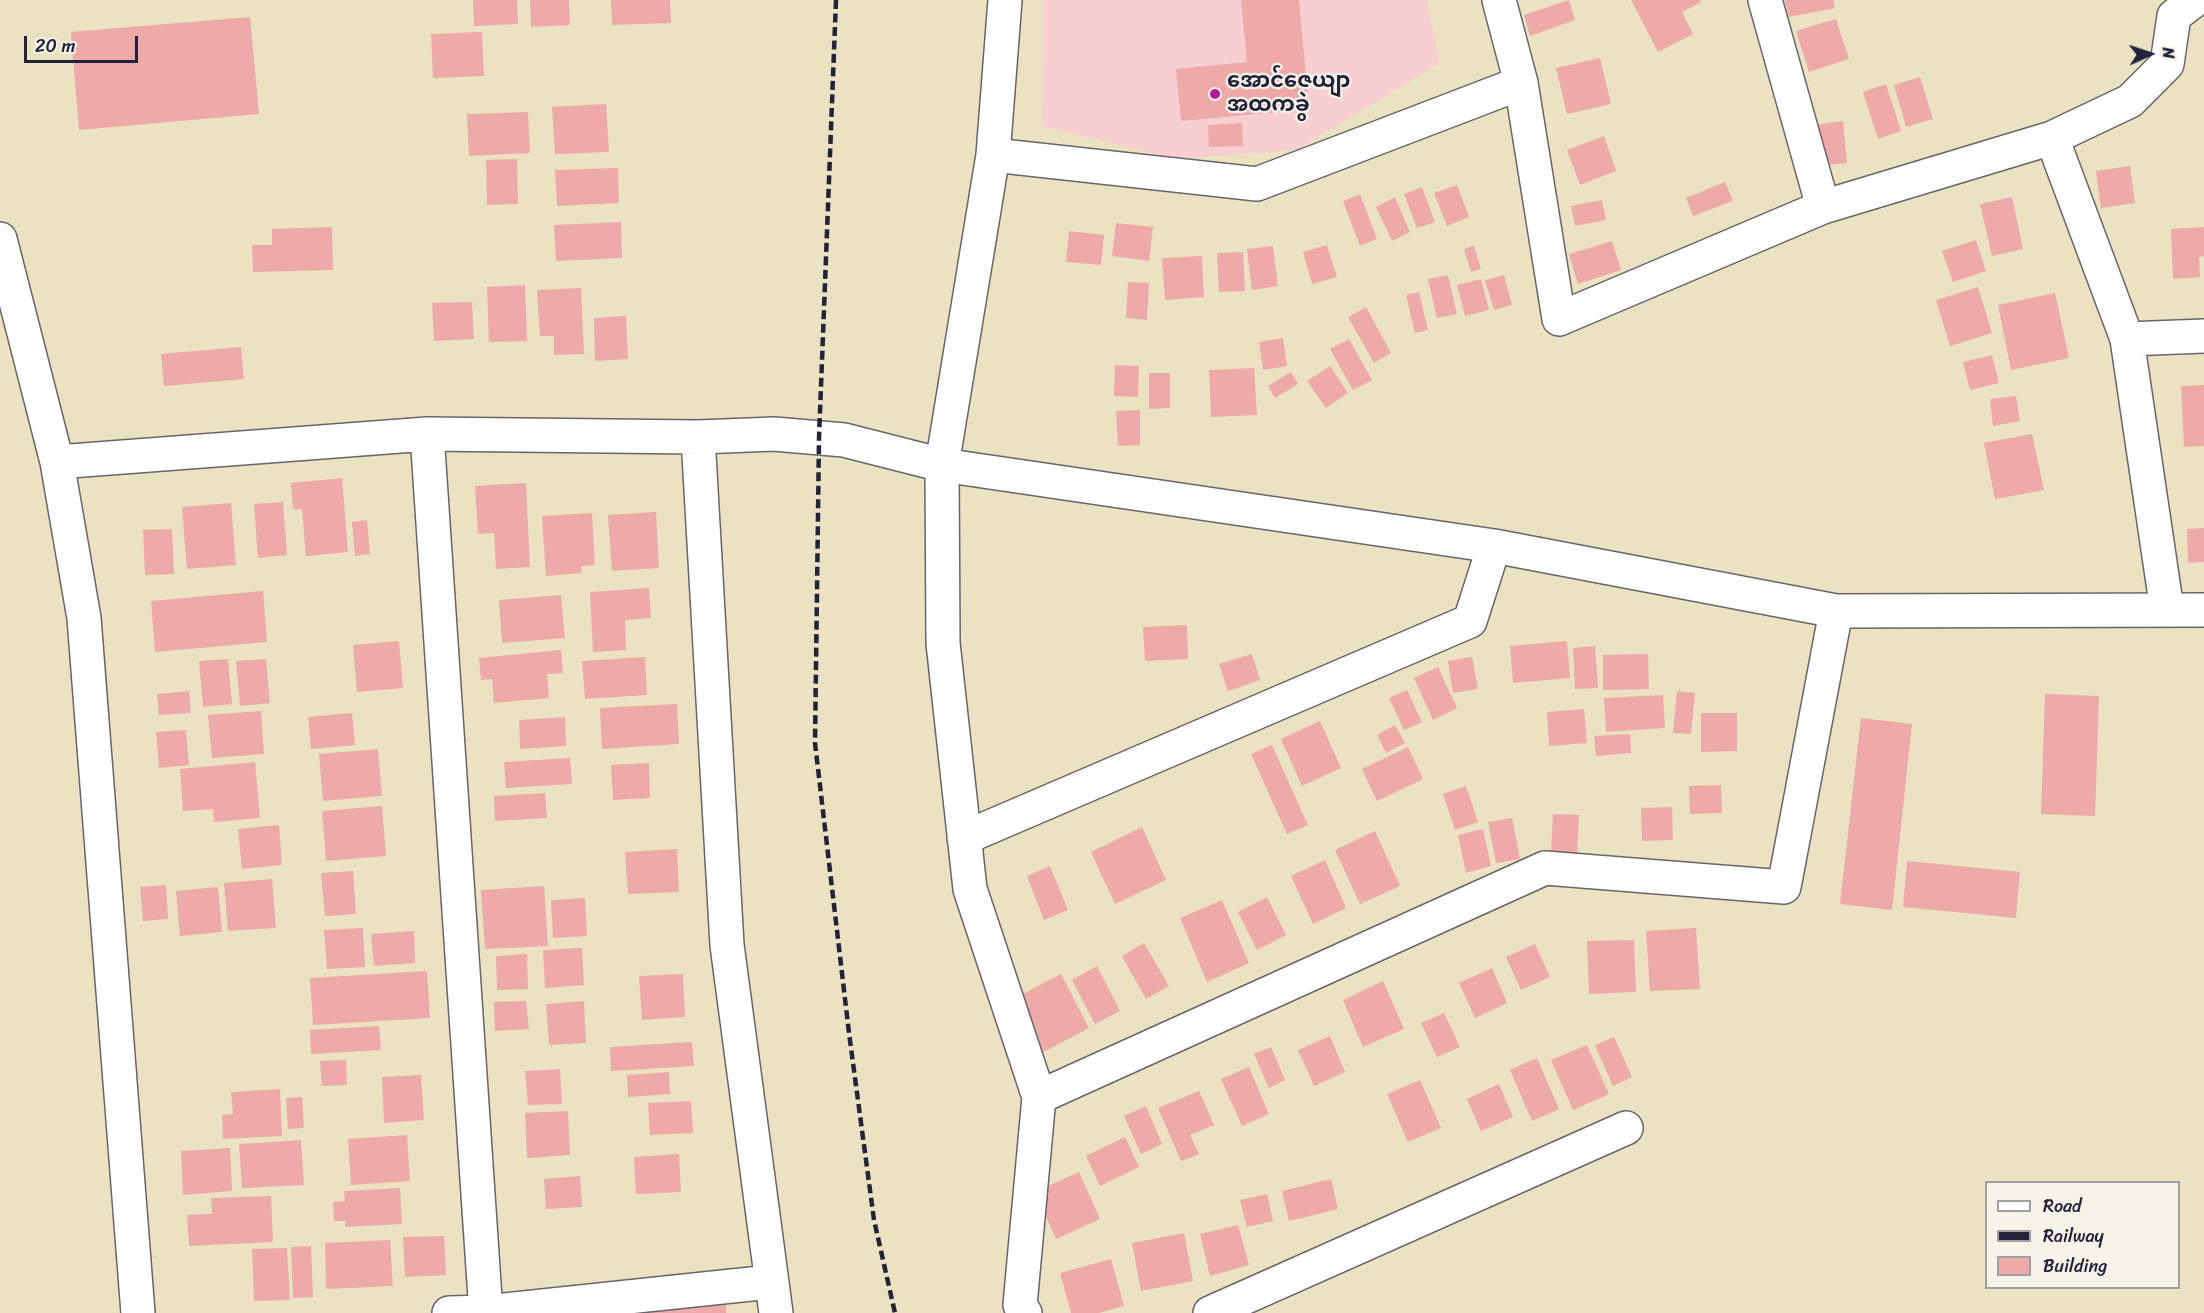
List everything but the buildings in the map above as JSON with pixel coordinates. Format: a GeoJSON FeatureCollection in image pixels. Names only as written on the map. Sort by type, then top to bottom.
{"type":"FeatureCollection","features":[{"type":"Feature","properties":{"kind":"street"},"geometry":{"type":"LineString","coordinates":[[1005,0],[993,155],[942,465],[943,644],[970,889],[1039,1097],[1020,1305],[1025,1313]]}},
{"type":"Feature","properties":{"kind":"street"},"geometry":{"type":"LineString","coordinates":[[1499,0],[1521,83],[1558,319],[1823,207],[2052,138],[2130,101],[2167,64],[2174,16],[2195,0]]}},
{"type":"Feature","properties":{"kind":"street"},"geometry":{"type":"LineString","coordinates":[[1765,0],[1823,207]]}},
{"type":"Feature","properties":{"kind":"street"},"geometry":{"type":"LineString","coordinates":[[993,155],[1257,184],[1521,83]]}},
{"type":"Feature","properties":{"kind":"street"},"geometry":{"type":"LineString","coordinates":[[2052,138],[2127,339],[2167,610]]}},
{"type":"Feature","properties":{"kind":"street"},"geometry":{"type":"LineString","coordinates":[[0,239],[57,462],[84,618],[138,1313]]}},
{"type":"Feature","properties":{"kind":"street"},"geometry":{"type":"LineString","coordinates":[[2127,339],[2204,336]]}},
{"type":"Feature","properties":{"kind":"street"},"geometry":{"type":"LineString","coordinates":[[57,462],[427,434],[698,437],[774,434],[844,440],[942,465],[1494,546],[1836,611],[2204,610]]}},
{"type":"Feature","properties":{"kind":"street"},"geometry":{"type":"LineString","coordinates":[[427,434],[486,1312]]}},
{"type":"Feature","properties":{"kind":"street"},"geometry":{"type":"LineString","coordinates":[[449,1313],[773,1298],[727,945],[698,437]]}},
{"type":"Feature","properties":{"kind":"street"},"geometry":{"type":"LineString","coordinates":[[964,838],[1470,621],[1494,546]]}},
{"type":"Feature","properties":{"kind":"street"},"geometry":{"type":"LineString","coordinates":[[1039,1097],[1545,868],[1784,888],[1836,611]]}},
{"type":"Feature","properties":{"kind":"street"},"geometry":{"type":"LineString","coordinates":[[1210,1313],[1626,1128]]}},
{"type":"Feature","properties":{"kind":"shaded area","name":"အောင်ဇေယျာ အထကခွဲ"},"geometry":{"type":"Polygon","coordinates":[[[1043,0],[1427,0],[1440,63],[1296,150],[1176,159],[1042,126],[1043,0]]]}},
{"type":"Feature","properties":{"kind":"railway"},"geometry":{"type":"LineString","coordinates":[[836,0],[819,438],[815,743],[849,1033],[874,1220],[895,1313]]}},
{"type":"Feature","properties":{"kind":"place","name":"အောင်ဇေယျာ အထကခွဲ"},"geometry":{"type":"Point","coordinates":[1215,94]}}]}
